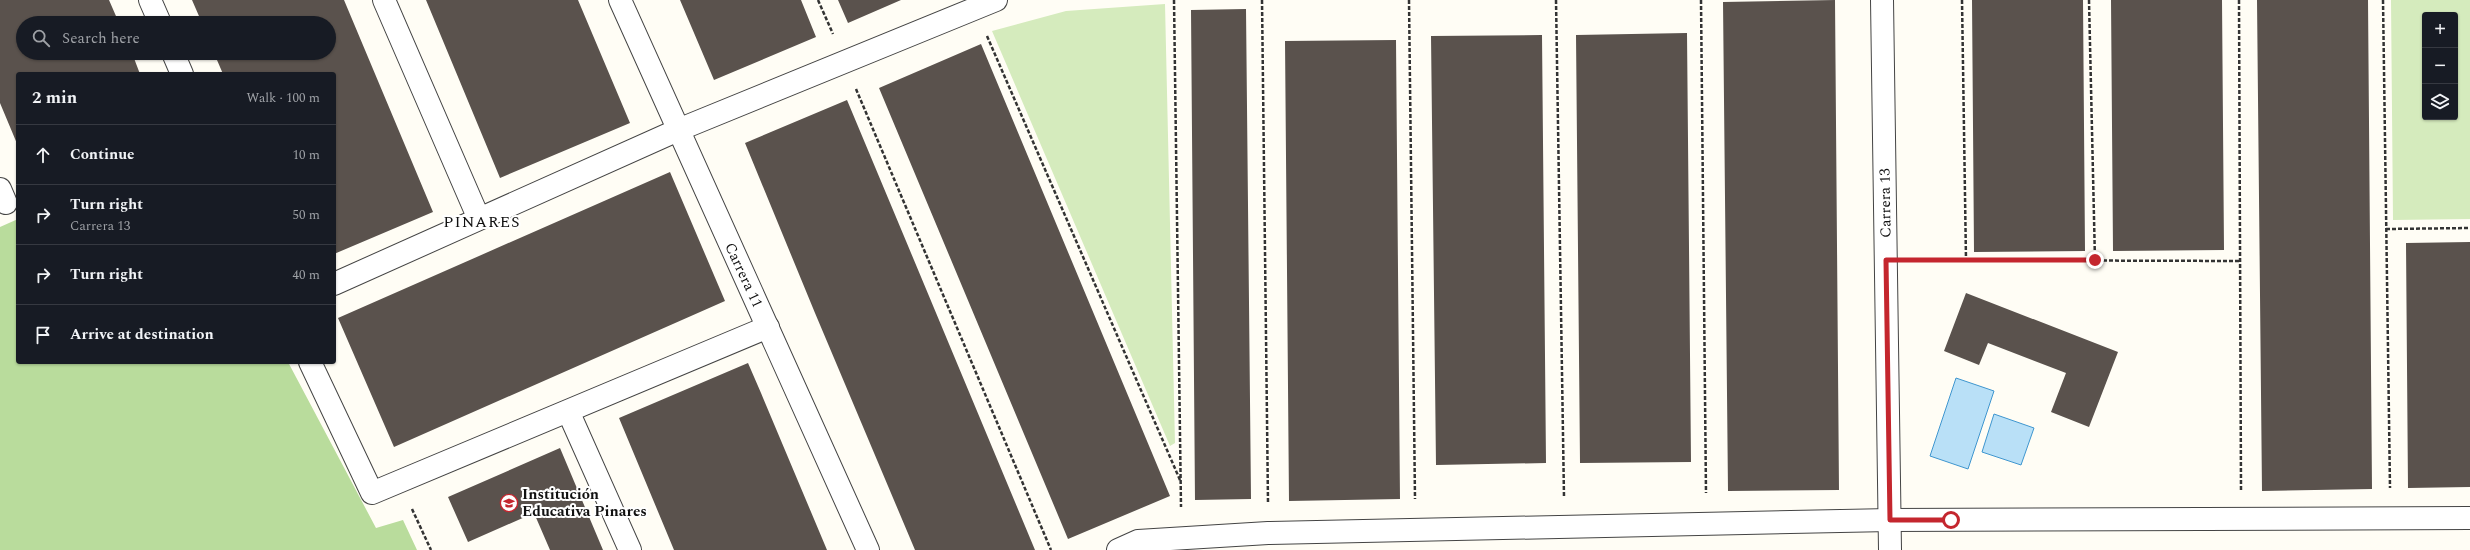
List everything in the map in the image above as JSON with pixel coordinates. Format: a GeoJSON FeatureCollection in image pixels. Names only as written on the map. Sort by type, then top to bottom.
{"type":"FeatureCollection","features":[{"type":"Feature","properties":{"kind":"street"},"geometry":{"type":"LineString","coordinates":[[150,0],[157,16]]}},
{"type":"Feature","properties":{"kind":"street"},"geometry":{"type":"LineString","coordinates":[[384,0],[479,219]]}},
{"type":"Feature","properties":{"kind":"street","name":"Carrera 11"},"geometry":{"type":"LineString","coordinates":[[620,0],[868,550]]}},
{"type":"Feature","properties":{"kind":"street","name":"Carrera 13"},"geometry":{"type":"LineString","coordinates":[[1882,0],[1890,550]]}},
{"type":"Feature","properties":{"kind":"street"},"geometry":{"type":"LineString","coordinates":[[336,283],[678,130],[986,4]]}},
{"type":"Feature","properties":{"kind":"street"},"geometry":{"type":"LineString","coordinates":[[176,60],[181,72]]}},
{"type":"Feature","properties":{"kind":"street"},"geometry":{"type":"LineString","coordinates":[[311,364],[372,493],[768,327]]}},
{"type":"Feature","properties":{"kind":"street"},"geometry":{"type":"LineString","coordinates":[[568,411],[630,550]]}},
{"type":"Feature","properties":{"kind":"street"},"geometry":{"type":"LineString","coordinates":[[1118,550],[1138,540],[1182,536],[1268,533],[1890,520],[2470,518]]}},
{"type":"Feature","properties":{"kind":"path"},"geometry":{"type":"LineString","coordinates":[[818,0],[1052,550]]}},
{"type":"Feature","properties":{"kind":"path"},"geometry":{"type":"LineString","coordinates":[[1174,0],[1182,536]]}},
{"type":"Feature","properties":{"kind":"path"},"geometry":{"type":"LineString","coordinates":[[1262,0],[1268,533]]}},
{"type":"Feature","properties":{"kind":"path"},"geometry":{"type":"LineString","coordinates":[[1410,0],[1416,530]]}},
{"type":"Feature","properties":{"kind":"path"},"geometry":{"type":"LineString","coordinates":[[1556,0],[1565,527]]}},
{"type":"Feature","properties":{"kind":"path"},"geometry":{"type":"LineString","coordinates":[[1701,0],[1707,524]]}},
{"type":"Feature","properties":{"kind":"path"},"geometry":{"type":"LineString","coordinates":[[1962,0],[1966,260]]}},
{"type":"Feature","properties":{"kind":"path"},"geometry":{"type":"LineString","coordinates":[[2089,0],[2095,260]]}},
{"type":"Feature","properties":{"kind":"path"},"geometry":{"type":"LineString","coordinates":[[2239,0],[2242,519]]}},
{"type":"Feature","properties":{"kind":"path"},"geometry":{"type":"LineString","coordinates":[[2383,0],[2391,518]]}},
{"type":"Feature","properties":{"kind":"path"},"geometry":{"type":"LineString","coordinates":[[986,4],[991,47],[1181,482]]}},
{"type":"Feature","properties":{"kind":"path"},"geometry":{"type":"LineString","coordinates":[[2386,229],[2470,228]]}},
{"type":"Feature","properties":{"kind":"path"},"geometry":{"type":"LineString","coordinates":[[1886,260],[2240,261]]}},
{"type":"Feature","properties":{"kind":"path"},"geometry":{"type":"LineString","coordinates":[[400,482],[431,550]]}},
{"type":"Feature","properties":{"kind":"green space"},"geometry":{"type":"Polygon","coordinates":[[[2391,0],[2470,0],[2470,219],[2393,220],[2391,0]]]}},
{"type":"Feature","properties":{"kind":"green space"},"geometry":{"type":"Polygon","coordinates":[[[1165,4],[1175,443],[1170,446],[992,31],[1066,11],[1165,4]]]}},
{"type":"Feature","properties":{"kind":"green space"},"geometry":{"type":"Polygon","coordinates":[[[16,220],[16,364],[289,364],[376,528],[403,520],[417,550],[0,550],[0,227],[16,220]]]}},
{"type":"Feature","properties":{"kind":"water"},"geometry":{"type":"Polygon","coordinates":[[[1956,378],[1994,391],[1968,469],[1930,456],[1956,378]]]}},
{"type":"Feature","properties":{"kind":"water"},"geometry":{"type":"Polygon","coordinates":[[[1994,414],[2034,428],[2021,465],[1982,452],[1994,414]]]}},
{"type":"Feature","properties":{"kind":"building"},"geometry":{"type":"Polygon","coordinates":[[[0,0],[109,0],[116,16],[16,16],[16,60],[135,60],[139,72],[16,72],[16,141],[0,103],[0,0]]]}},
{"type":"Feature","properties":{"kind":"building"},"geometry":{"type":"Polygon","coordinates":[[[192,0],[344,0],[433,212],[336,253],[336,72],[222,72],[217,60],[336,60],[336,16],[199,16],[192,0]]]}},
{"type":"Feature","properties":{"kind":"building"},"geometry":{"type":"Polygon","coordinates":[[[426,0],[578,0],[630,123],[500,178],[426,0]]]}},
{"type":"Feature","properties":{"kind":"building"},"geometry":{"type":"Polygon","coordinates":[[[680,0],[801,0],[816,37],[714,80],[680,0]]]}},
{"type":"Feature","properties":{"kind":"building"},"geometry":{"type":"Polygon","coordinates":[[[838,0],[901,0],[848,23],[838,0]]]}},
{"type":"Feature","properties":{"kind":"building"},"geometry":{"type":"Polygon","coordinates":[[[1835,0],[1839,490],[1728,491],[1723,2],[1835,0]]]}},
{"type":"Feature","properties":{"kind":"building"},"geometry":{"type":"Polygon","coordinates":[[[1972,0],[2083,0],[2085,251],[1974,252],[1972,0]]]}},
{"type":"Feature","properties":{"kind":"building"},"geometry":{"type":"Polygon","coordinates":[[[2111,0],[2222,0],[2224,250],[2113,251],[2111,0]]]}},
{"type":"Feature","properties":{"kind":"building"},"geometry":{"type":"Polygon","coordinates":[[[2257,0],[2368,0],[2372,489],[2262,491],[2257,0]]]}},
{"type":"Feature","properties":{"kind":"building"},"geometry":{"type":"Polygon","coordinates":[[[1246,9],[1251,499],[1195,500],[1191,10],[1246,9]]]}},
{"type":"Feature","properties":{"kind":"building"},"geometry":{"type":"Polygon","coordinates":[[[1687,33],[1691,462],[1580,463],[1576,35],[1687,33]]]}},
{"type":"Feature","properties":{"kind":"building"},"geometry":{"type":"Polygon","coordinates":[[[1542,35],[1546,463],[1436,465],[1431,36],[1542,35]]]}},
{"type":"Feature","properties":{"kind":"building"},"geometry":{"type":"Polygon","coordinates":[[[1396,40],[1400,499],[1289,501],[1285,41],[1396,40]]]}},
{"type":"Feature","properties":{"kind":"building"},"geometry":{"type":"Polygon","coordinates":[[[981,44],[1170,496],[1068,539],[879,88],[981,44]]]}},
{"type":"Feature","properties":{"kind":"building"},"geometry":{"type":"Polygon","coordinates":[[[847,100],[1035,550],[915,550],[815,313],[745,143],[847,100]]]}},
{"type":"Feature","properties":{"kind":"building"},"geometry":{"type":"Polygon","coordinates":[[[670,172],[725,301],[394,447],[338,318],[670,172]]]}},
{"type":"Feature","properties":{"kind":"building"},"geometry":{"type":"Polygon","coordinates":[[[2470,242],[2470,487],[2408,488],[2406,243],[2470,242]]]}},
{"type":"Feature","properties":{"kind":"building"},"geometry":{"type":"Polygon","coordinates":[[[1966,293],[2118,352],[2089,427],[2051,412],[2066,373],[1988,343],[1979,365],[1944,351],[1966,293]]]}},
{"type":"Feature","properties":{"kind":"building"},"geometry":{"type":"Polygon","coordinates":[[[748,363],[827,550],[674,550],[619,418],[748,363]]]}},
{"type":"Feature","properties":{"kind":"building","name":"Institución Educativa Pinares"},"geometry":{"type":"Polygon","coordinates":[[[560,448],[603,550],[550,550],[534,513],[468,542],[448,497],[560,448]]]}},
{"type":"Feature","properties":{"kind":"place","name":"Institución Educativa Pinares"},"geometry":{"type":"Point","coordinates":[509,503]}},
{"type":"Feature","properties":{"kind":"district","name":"PINARES"},"geometry":{"type":"Point","coordinates":[482,221]}},
{"type":"Feature","properties":{"kind":"route"},"geometry":{"type":"LineString","coordinates":[[1951,520],[1890,520],[1886,260],[2095,260]]}}]}
